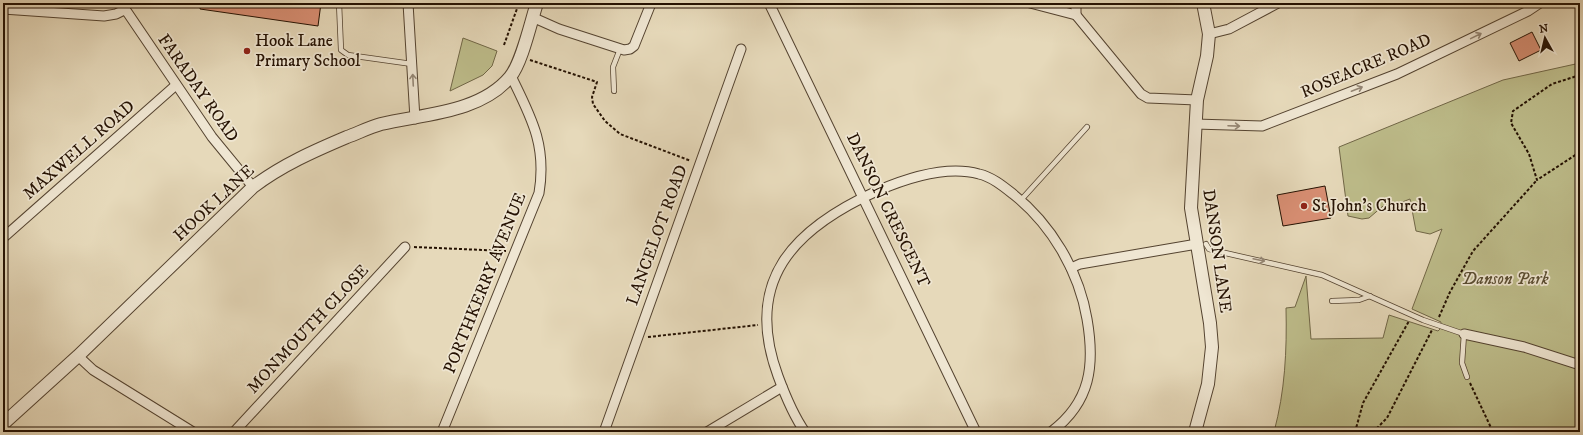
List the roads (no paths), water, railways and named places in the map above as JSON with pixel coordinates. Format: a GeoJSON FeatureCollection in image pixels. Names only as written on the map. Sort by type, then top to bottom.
{"type":"FeatureCollection","features":[{"type":"Feature","properties":{"kind":"street"},"geometry":{"type":"LineString","coordinates":[[408,3],[415,119]]}},
{"type":"Feature","properties":{"kind":"street","name":"HOOK LANE"},"geometry":{"type":"LineString","coordinates":[[3,424],[78,356],[253,187],[285,165],[380,124],[415,119],[451,111],[479,99],[501,87],[511,76],[537,3]]}},
{"type":"Feature","properties":{"kind":"street","name":"DANSON CRESCENT"},"geometry":{"type":"LineString","coordinates":[[769,3],[864,197],[976,432]]}},
{"type":"Feature","properties":{"kind":"street"},"geometry":{"type":"LineString","coordinates":[[1030,3],[1076,16],[1141,94],[1155,99],[1197,100]]}},
{"type":"Feature","properties":{"kind":"street"},"geometry":{"type":"LineString","coordinates":[[1076,3],[1076,16]]}},
{"type":"Feature","properties":{"kind":"street","name":"DANSON LANE"},"geometry":{"type":"LineString","coordinates":[[1195,432],[1208,384],[1212,347],[1204,246],[1191,208],[1190,193],[1197,100],[1207,56],[1210,34],[1203,3]]}},
{"type":"Feature","properties":{"kind":"street"},"geometry":{"type":"LineString","coordinates":[[1210,34],[1229,29],[1278,3]]}},
{"type":"Feature","properties":{"kind":"street","name":"ROSEACRE ROAD"},"geometry":{"type":"LineString","coordinates":[[1195,124],[1262,126],[1397,74],[1528,11],[1540,3]]}},
{"type":"Feature","properties":{"kind":"street"},"geometry":{"type":"LineString","coordinates":[[3,9],[104,16],[116,14],[122,6]]}},
{"type":"Feature","properties":{"kind":"street","name":"FARADAY ROAD"},"geometry":{"type":"LineString","coordinates":[[122,6],[229,159],[253,187]]}},
{"type":"Feature","properties":{"kind":"street"},"geometry":{"type":"LineString","coordinates":[[532,17],[560,29],[620,49],[630,50],[634,46],[650,6]]}},
{"type":"Feature","properties":{"kind":"street","name":"LANCELOT ROAD"},"geometry":{"type":"LineString","coordinates":[[604,432],[741,49]]}},
{"type":"Feature","properties":{"kind":"street","name":"PORTHKERRY AVENUE"},"geometry":{"type":"LineString","coordinates":[[442,432],[517,252],[539,193],[541,154],[534,123],[511,76]]}},
{"type":"Feature","properties":{"kind":"street","name":"MAXWELL ROAD"},"geometry":{"type":"LineString","coordinates":[[3,238],[176,85]]}},
{"type":"Feature","properties":{"kind":"street"},"geometry":{"type":"LineString","coordinates":[[805,432],[782,387],[768,343],[766,324],[766,306],[770,289],[787,256],[801,239],[818,224],[864,197],[912,179],[957,171],[982,174],[1002,185],[1021,200],[1047,228],[1071,268],[1082,297],[1090,334],[1090,367],[1081,400],[1069,416],[1051,432]]}},
{"type":"Feature","properties":{"kind":"street"},"geometry":{"type":"LineString","coordinates":[[1071,268],[1080,264],[1204,246]]}},
{"type":"Feature","properties":{"kind":"street","name":"MONMOUTH CLOSE"},"geometry":{"type":"LineString","coordinates":[[234,432],[405,247]]}},
{"type":"Feature","properties":{"kind":"street"},"geometry":{"type":"LineString","coordinates":[[1464,334],[1524,347],[1580,365]]}},
{"type":"Feature","properties":{"kind":"street"},"geometry":{"type":"LineString","coordinates":[[78,356],[93,370],[193,432]]}},
{"type":"Feature","properties":{"kind":"street"},"geometry":{"type":"LineString","coordinates":[[707,432],[782,387]]}},
{"type":"Feature","properties":{"kind":"lane"},"geometry":{"type":"LineString","coordinates":[[339,3],[341,50],[348,55],[412,64]]}},
{"type":"Feature","properties":{"kind":"lane"},"geometry":{"type":"LineString","coordinates":[[614,91],[613,67],[620,49]]}},
{"type":"Feature","properties":{"kind":"lane"},"geometry":{"type":"LineString","coordinates":[[1021,200],[1087,127]]}},
{"type":"Feature","properties":{"kind":"lane"},"geometry":{"type":"LineString","coordinates":[[1204,246],[1330,278],[1412,315],[1464,334],[1462,363],[1467,377]]}},
{"type":"Feature","properties":{"kind":"lane"},"geometry":{"type":"LineString","coordinates":[[1332,301],[1359,300],[1370,296]]}},
{"type":"Feature","properties":{"kind":"place","name":"Hook Lane Primary School"},"geometry":{"type":"Point","coordinates":[247,51]}},
{"type":"Feature","properties":{"kind":"place","name":"St John's Church"},"geometry":{"type":"Point","coordinates":[1304,206]}},
{"type":"Feature","properties":{"kind":"park label","name":"Danson Park"},"geometry":{"type":"Point","coordinates":[1505,279]}}]}
